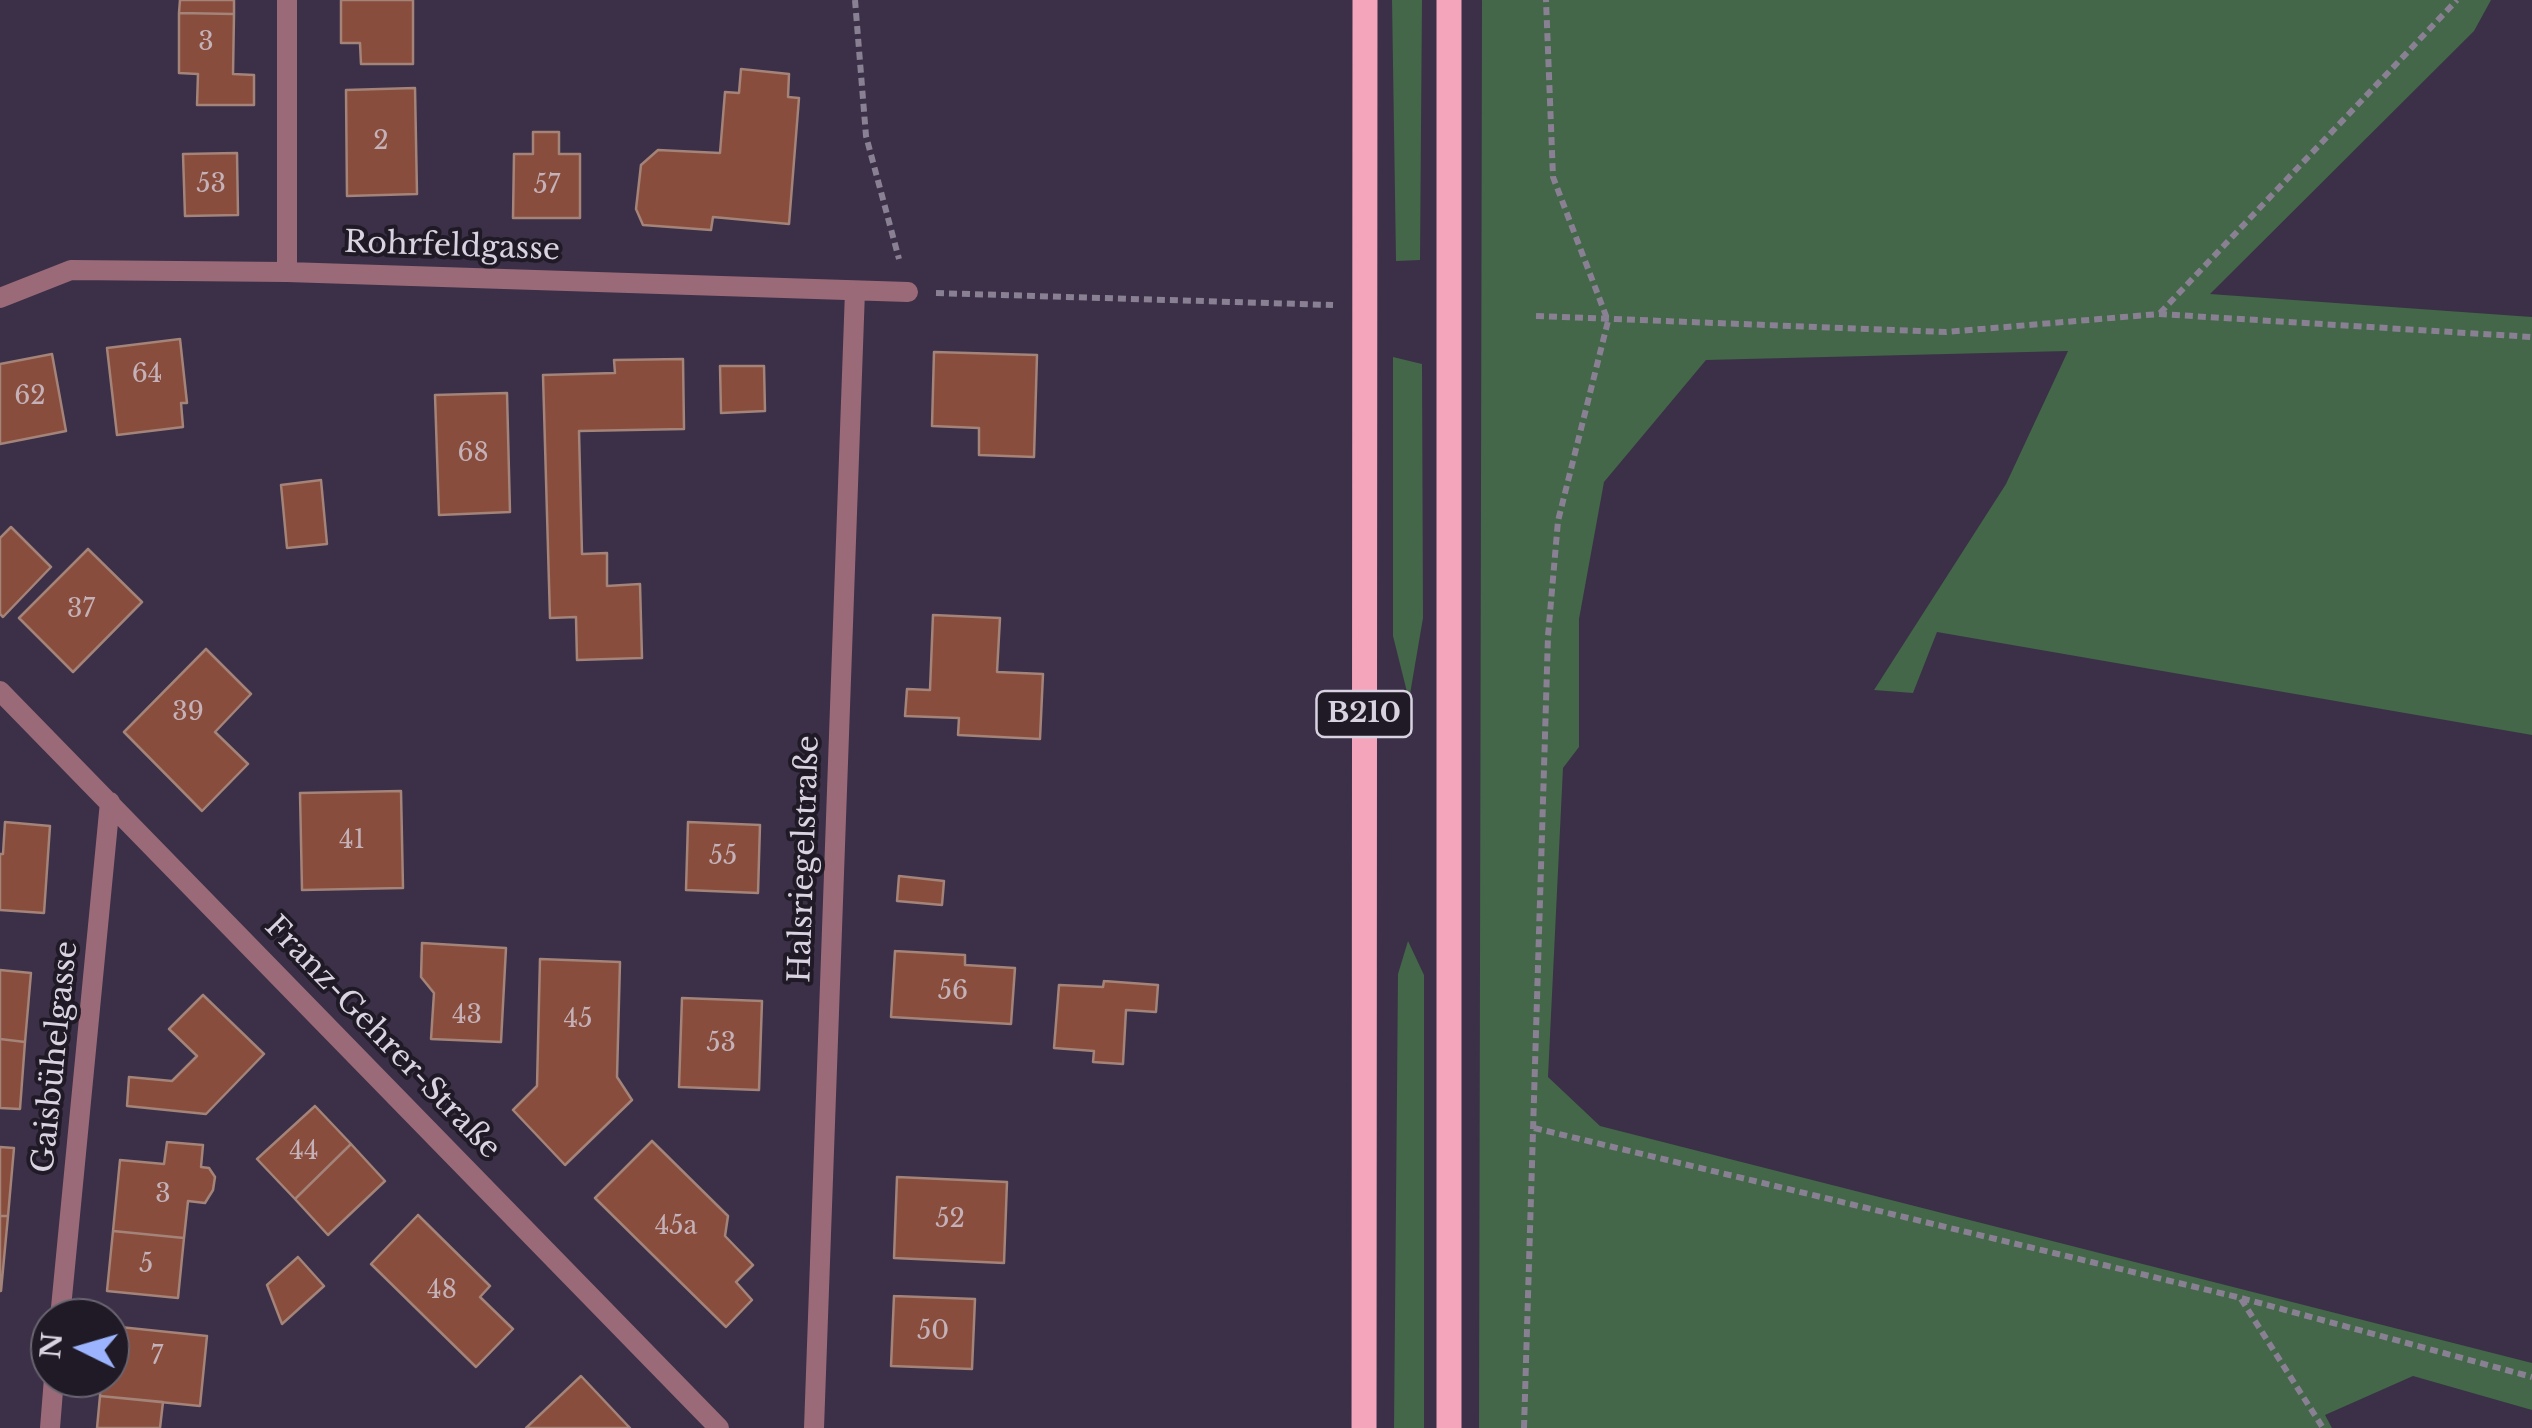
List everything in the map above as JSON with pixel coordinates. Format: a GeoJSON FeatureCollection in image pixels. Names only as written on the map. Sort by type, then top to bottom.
{"type":"FeatureCollection","features":[{"type":"Feature","properties":{"kind":"main road","name":"B210"},"geometry":{"type":"LineString","coordinates":[[1364,0],[1364,1428]]}},
{"type":"Feature","properties":{"kind":"main road","name":"B210"},"geometry":{"type":"LineString","coordinates":[[1449,0],[1449,1428]]}},
{"type":"Feature","properties":{"kind":"street"},"geometry":{"type":"LineString","coordinates":[[287,0],[287,272]]}},
{"type":"Feature","properties":{"kind":"street","name":"Rohrfeldgasse"},"geometry":{"type":"LineString","coordinates":[[0,298],[71,270],[287,272],[908,292]]}},
{"type":"Feature","properties":{"kind":"street","name":"Halsriegelstraße"},"geometry":{"type":"LineString","coordinates":[[814,1428],[855,292]]}},
{"type":"Feature","properties":{"kind":"street","name":"Franz-Gehrer-Straße"},"geometry":{"type":"LineString","coordinates":[[0,691],[720,1428]]}},
{"type":"Feature","properties":{"kind":"street","name":"Gaisbühelgasse"},"geometry":{"type":"LineString","coordinates":[[62,1298],[110,802]]}},
{"type":"Feature","properties":{"kind":"street"},"geometry":{"type":"LineString","coordinates":[[50,1428],[52,1398]]}},
{"type":"Feature","properties":{"kind":"path"},"geometry":{"type":"LineString","coordinates":[[855,0],[866,136],[908,292],[1334,305]]}},
{"type":"Feature","properties":{"kind":"path"},"geometry":{"type":"LineString","coordinates":[[1524,1428],[1548,636],[1558,522],[1608,322],[1553,177],[1546,0]]}},
{"type":"Feature","properties":{"kind":"path"},"geometry":{"type":"LineString","coordinates":[[2159,314],[2456,0]]}},
{"type":"Feature","properties":{"kind":"path"},"geometry":{"type":"LineString","coordinates":[[1536,316],[1608,322],[1946,332],[2159,314],[2532,337]]}},
{"type":"Feature","properties":{"kind":"path"},"geometry":{"type":"LineString","coordinates":[[1534,1128],[2241,1298],[2532,1377]]}},
{"type":"Feature","properties":{"kind":"path"},"geometry":{"type":"LineString","coordinates":[[2241,1298],[2322,1428]]}},
{"type":"Feature","properties":{"kind":"green space"},"geometry":{"type":"Polygon","coordinates":[[[1392,0],[1422,0],[1420,260],[1396,261],[1392,0]]]}},
{"type":"Feature","properties":{"kind":"green space"},"geometry":{"type":"Polygon","coordinates":[[[1482,0],[2491,0],[2474,31],[2210,294],[2532,317],[2532,735],[1937,632],[1913,693],[1874,690],[2006,484],[2068,351],[1706,360],[1604,482],[1579,619],[1579,747],[1563,768],[1548,1077],[1600,1126],[2532,1363],[2532,1410],[2413,1376],[2325,1415],[2332,1428],[1479,1428],[1482,0]]]}},
{"type":"Feature","properties":{"kind":"green space"},"geometry":{"type":"Polygon","coordinates":[[[1393,357],[1422,364],[1423,618],[1409,700],[1393,636],[1393,357]]]}},
{"type":"Feature","properties":{"kind":"green space"},"geometry":{"type":"Polygon","coordinates":[[[1408,941],[1424,975],[1424,1428],[1394,1428],[1398,974],[1408,941]]]}},
{"type":"Feature","properties":{"kind":"building"},"geometry":{"type":"Polygon","coordinates":[[[180,0],[234,0],[234,14],[179,13],[180,0]]]}},
{"type":"Feature","properties":{"kind":"building"},"geometry":{"type":"Polygon","coordinates":[[[341,0],[413,0],[413,64],[361,64],[360,43],[341,43],[341,0]]]}},
{"type":"Feature","properties":{"kind":"building"},"geometry":{"type":"Polygon","coordinates":[[[179,13],[234,14],[233,74],[254,75],[254,105],[197,105],[198,74],[179,73],[179,13]]]}},
{"type":"Feature","properties":{"kind":"building"},"geometry":{"type":"Polygon","coordinates":[[[741,69],[789,74],[788,97],[799,98],[789,224],[713,217],[711,230],[643,225],[636,209],[641,165],[658,150],[720,153],[725,92],[739,93],[741,69]]]}},
{"type":"Feature","properties":{"kind":"building"},"geometry":{"type":"Polygon","coordinates":[[[415,88],[417,194],[347,196],[346,90],[415,88]]]}},
{"type":"Feature","properties":{"kind":"building"},"geometry":{"type":"Polygon","coordinates":[[[533,132],[559,132],[559,154],[580,154],[580,218],[513,218],[514,154],[533,154],[533,132]]]}},
{"type":"Feature","properties":{"kind":"building"},"geometry":{"type":"Polygon","coordinates":[[[237,153],[238,215],[185,216],[183,154],[237,153]]]}},
{"type":"Feature","properties":{"kind":"building"},"geometry":{"type":"Polygon","coordinates":[[[180,339],[187,403],[181,403],[183,427],[117,435],[107,348],[180,339]]]}},
{"type":"Feature","properties":{"kind":"building"},"geometry":{"type":"Polygon","coordinates":[[[934,352],[1037,355],[1034,457],[979,455],[979,428],[932,426],[934,352]]]}},
{"type":"Feature","properties":{"kind":"building"},"geometry":{"type":"Polygon","coordinates":[[[52,354],[66,431],[0,444],[0,364],[52,354]]]}},
{"type":"Feature","properties":{"kind":"building"},"geometry":{"type":"Polygon","coordinates":[[[683,359],[684,429],[579,431],[582,554],[607,553],[607,586],[640,584],[642,658],[577,660],[576,617],[550,618],[543,375],[615,373],[614,360],[683,359]]]}},
{"type":"Feature","properties":{"kind":"building"},"geometry":{"type":"Polygon","coordinates":[[[720,366],[764,366],[765,411],[721,413],[720,366]]]}},
{"type":"Feature","properties":{"kind":"building"},"geometry":{"type":"Polygon","coordinates":[[[507,393],[510,512],[439,515],[435,395],[507,393]]]}},
{"type":"Feature","properties":{"kind":"building"},"geometry":{"type":"Polygon","coordinates":[[[321,480],[327,544],[287,548],[281,485],[321,480]]]}},
{"type":"Feature","properties":{"kind":"building"},"geometry":{"type":"Polygon","coordinates":[[[11,527],[51,567],[3,617],[0,538],[11,527]]]}},
{"type":"Feature","properties":{"kind":"building"},"geometry":{"type":"Polygon","coordinates":[[[88,549],[142,602],[73,672],[19,618],[88,549]]]}},
{"type":"Feature","properties":{"kind":"building"},"geometry":{"type":"Polygon","coordinates":[[[933,615],[1000,618],[997,672],[1043,674],[1040,739],[958,735],[959,718],[905,716],[907,689],[930,690],[933,615]]]}},
{"type":"Feature","properties":{"kind":"building"},"geometry":{"type":"Polygon","coordinates":[[[206,649],[251,694],[215,732],[248,764],[202,811],[124,732],[206,649]]]}},
{"type":"Feature","properties":{"kind":"building"},"geometry":{"type":"Polygon","coordinates":[[[401,791],[403,888],[302,890],[300,793],[401,791]]]}},
{"type":"Feature","properties":{"kind":"building"},"geometry":{"type":"Polygon","coordinates":[[[5,822],[50,826],[44,913],[0,910],[0,854],[5,822]]]}},
{"type":"Feature","properties":{"kind":"building"},"geometry":{"type":"Polygon","coordinates":[[[688,822],[760,825],[758,893],[686,890],[688,822]]]}},
{"type":"Feature","properties":{"kind":"building"},"geometry":{"type":"Polygon","coordinates":[[[899,876],[944,881],[942,905],[897,901],[899,876]]]}},
{"type":"Feature","properties":{"kind":"building"},"geometry":{"type":"Polygon","coordinates":[[[422,943],[506,948],[501,1042],[431,1039],[434,993],[421,977],[422,943]]]}},
{"type":"Feature","properties":{"kind":"building"},"geometry":{"type":"Polygon","coordinates":[[[895,951],[965,955],[965,965],[1015,968],[1011,1024],[891,1017],[895,951]]]}},
{"type":"Feature","properties":{"kind":"building"},"geometry":{"type":"Polygon","coordinates":[[[540,959],[620,962],[617,1077],[632,1100],[565,1165],[513,1110],[537,1086],[540,959]]]}},
{"type":"Feature","properties":{"kind":"building"},"geometry":{"type":"Polygon","coordinates":[[[0,970],[31,973],[25,1042],[0,1039],[0,970]]]}},
{"type":"Feature","properties":{"kind":"building"},"geometry":{"type":"Polygon","coordinates":[[[1104,981],[1158,985],[1156,1012],[1126,1010],[1123,1064],[1093,1062],[1094,1051],[1054,1048],[1059,985],[1103,987],[1104,981]]]}},
{"type":"Feature","properties":{"kind":"building"},"geometry":{"type":"Polygon","coordinates":[[[203,995],[264,1054],[206,1114],[127,1106],[129,1077],[172,1081],[197,1056],[169,1029],[203,995]]]}},
{"type":"Feature","properties":{"kind":"building"},"geometry":{"type":"Polygon","coordinates":[[[682,998],[762,1001],[759,1090],[679,1087],[682,998]]]}},
{"type":"Feature","properties":{"kind":"building"},"geometry":{"type":"Polygon","coordinates":[[[0,1039],[25,1042],[20,1109],[0,1108],[0,1039]]]}},
{"type":"Feature","properties":{"kind":"building"},"geometry":{"type":"Polygon","coordinates":[[[315,1106],[351,1144],[295,1199],[257,1159],[315,1106]]]}},
{"type":"Feature","properties":{"kind":"building"},"geometry":{"type":"Polygon","coordinates":[[[652,1141],[728,1216],[725,1236],[753,1265],[736,1282],[752,1300],[726,1327],[595,1198],[652,1141]]]}},
{"type":"Feature","properties":{"kind":"building"},"geometry":{"type":"Polygon","coordinates":[[[167,1142],[203,1145],[201,1167],[209,1168],[215,1177],[205,1203],[188,1201],[184,1238],[113,1231],[120,1160],[164,1164],[167,1142]]]}},
{"type":"Feature","properties":{"kind":"building"},"geometry":{"type":"Polygon","coordinates":[[[351,1144],[385,1181],[328,1235],[295,1199],[351,1144]]]}},
{"type":"Feature","properties":{"kind":"building"},"geometry":{"type":"Polygon","coordinates":[[[0,1147],[14,1148],[8,1216],[0,1216],[0,1147]]]}},
{"type":"Feature","properties":{"kind":"building"},"geometry":{"type":"Polygon","coordinates":[[[897,1177],[1007,1182],[1004,1263],[894,1258],[897,1177]]]}},
{"type":"Feature","properties":{"kind":"building"},"geometry":{"type":"Polygon","coordinates":[[[418,1215],[490,1286],[480,1297],[513,1329],[476,1367],[371,1264],[418,1215]]]}},
{"type":"Feature","properties":{"kind":"building"},"geometry":{"type":"Polygon","coordinates":[[[0,1216],[8,1216],[1,1291],[0,1291],[0,1216]]]}},
{"type":"Feature","properties":{"kind":"building"},"geometry":{"type":"Polygon","coordinates":[[[113,1231],[184,1238],[178,1298],[107,1291],[113,1231]]]}},
{"type":"Feature","properties":{"kind":"building"},"geometry":{"type":"Polygon","coordinates":[[[298,1257],[324,1286],[282,1324],[267,1285],[298,1257]]]}},
{"type":"Feature","properties":{"kind":"building"},"geometry":{"type":"Polygon","coordinates":[[[894,1296],[975,1299],[972,1369],[891,1366],[894,1296]]]}},
{"type":"Feature","properties":{"kind":"building"},"geometry":{"type":"Polygon","coordinates":[[[130,1328],[207,1336],[200,1406],[120,1398],[130,1398],[130,1328]]]}},
{"type":"Feature","properties":{"kind":"building"},"geometry":{"type":"Polygon","coordinates":[[[581,1376],[630,1428],[526,1428],[581,1376]]]}},
{"type":"Feature","properties":{"kind":"building"},"geometry":{"type":"Polygon","coordinates":[[[100,1398],[163,1402],[160,1428],[97,1428],[100,1398]]]}}]}
